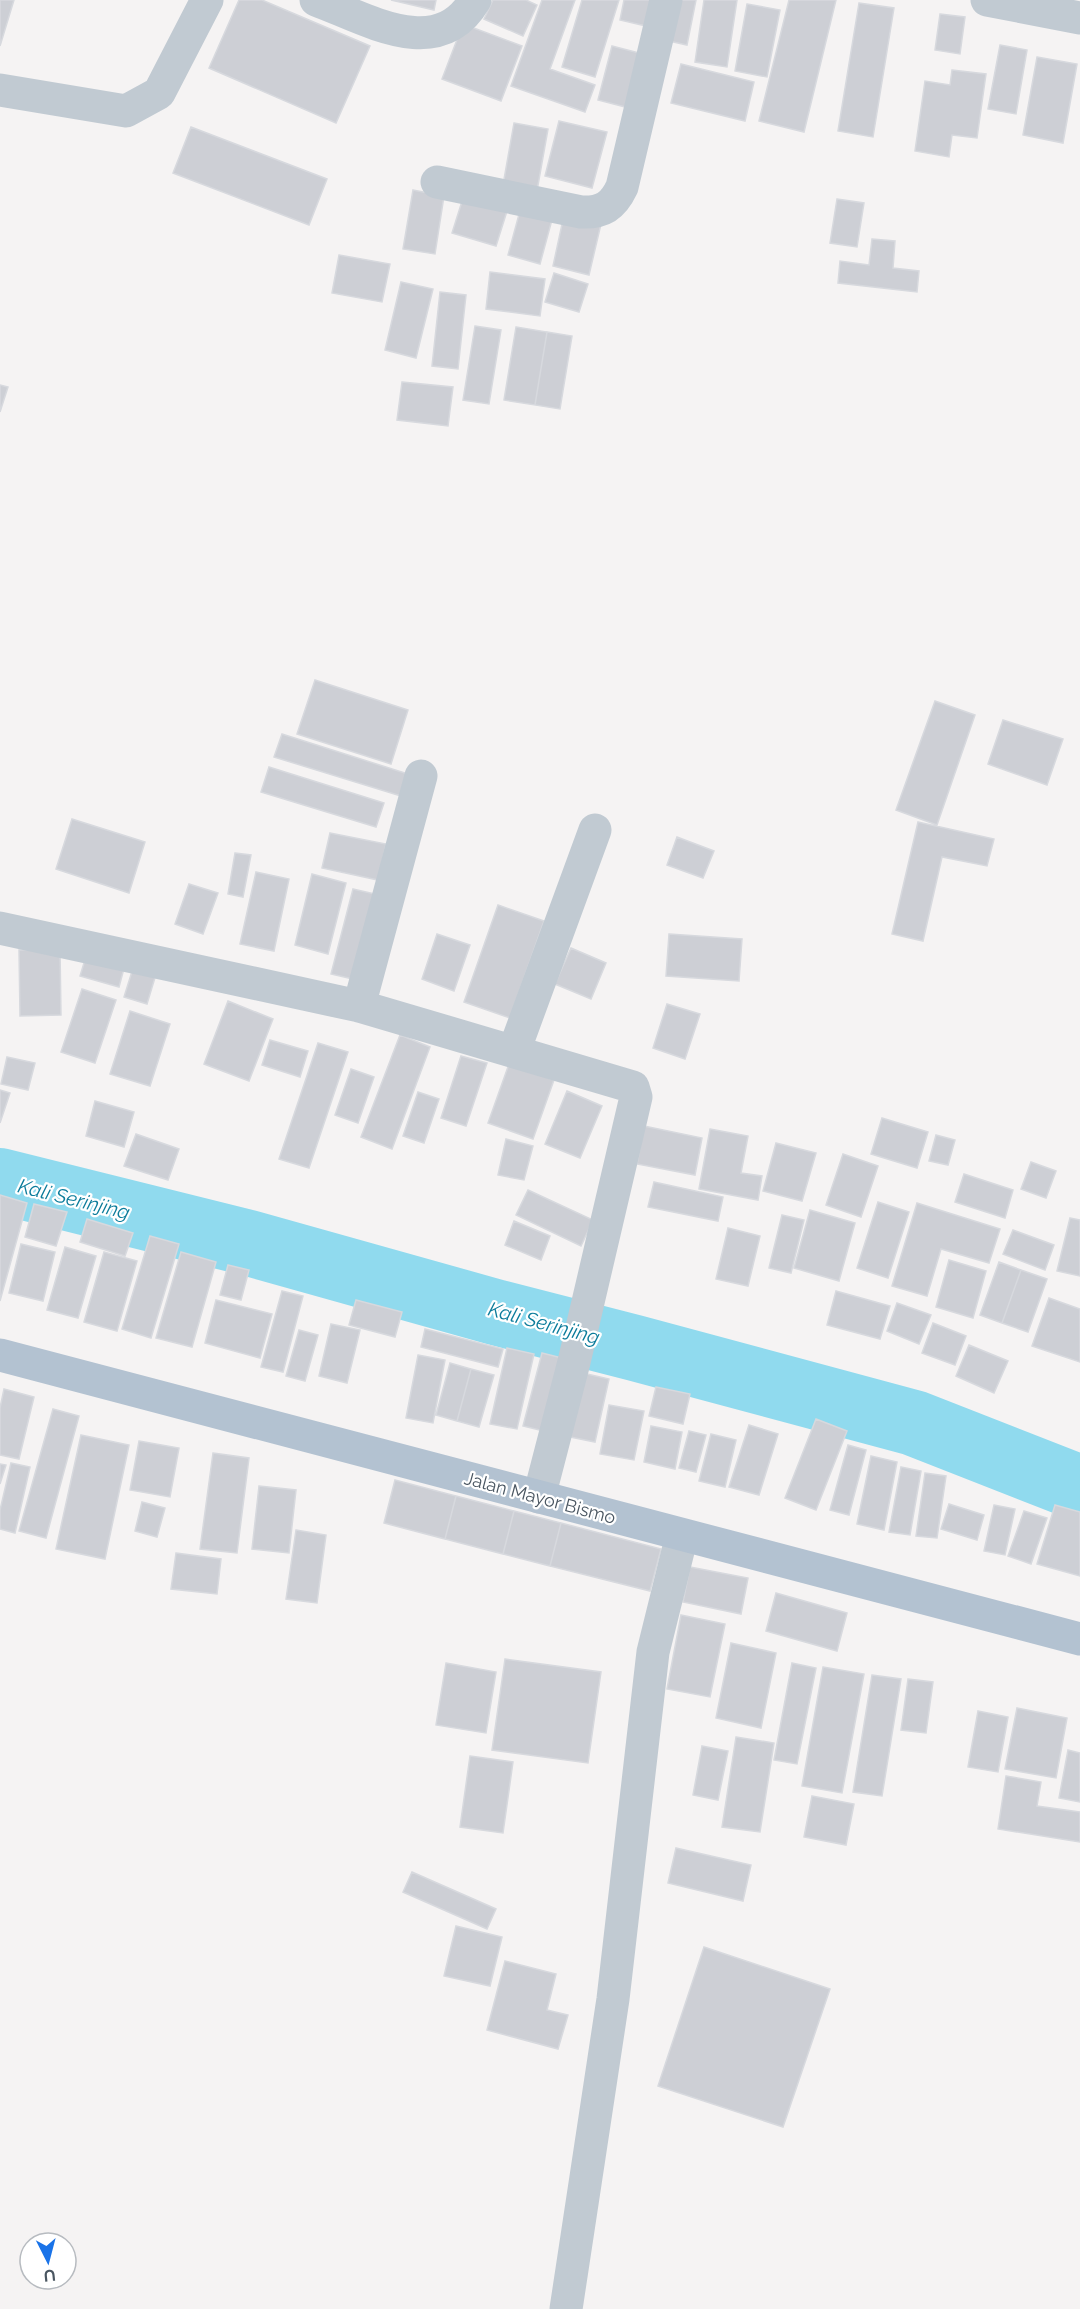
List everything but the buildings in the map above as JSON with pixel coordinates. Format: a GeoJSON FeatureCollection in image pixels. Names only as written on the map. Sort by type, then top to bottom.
{"type":"FeatureCollection","features":[{"type":"Feature","properties":{"kind":"main road","name":"Jalan Mayor Bismo"},"geometry":{"type":"LineString","coordinates":[[0,1355],[1080,1638]]}},
{"type":"Feature","properties":{"kind":"street"},"geometry":{"type":"LineString","coordinates":[[0,90],[126,111],[159,93],[207,0]]}},
{"type":"Feature","properties":{"kind":"street"},"geometry":{"type":"LineString","coordinates":[[316,0],[393,30],[423,34],[440,31],[456,23],[468,14],[476,0]]}},
{"type":"Feature","properties":{"kind":"street"},"geometry":{"type":"LineString","coordinates":[[436,182],[581,212],[607,208],[616,200],[622,187],[666,0]]}},
{"type":"Feature","properties":{"kind":"street"},"geometry":{"type":"LineString","coordinates":[[987,0],[1080,18]]}},
{"type":"Feature","properties":{"kind":"street"},"geometry":{"type":"LineString","coordinates":[[359,1006],[421,776]]}},
{"type":"Feature","properties":{"kind":"street"},"geometry":{"type":"LineString","coordinates":[[514,1051],[595,830]]}},
{"type":"Feature","properties":{"kind":"street"},"geometry":{"type":"LineString","coordinates":[[0,928],[359,1006],[633,1088],[636,1097],[590,1298],[539,1497]]}},
{"type":"Feature","properties":{"kind":"street"},"geometry":{"type":"LineString","coordinates":[[566,2309],[613,2000],[653,1652],[682,1535]]}},
{"type":"Feature","properties":{"kind":"waterway","name":"Kali Serinjing"},"geometry":{"type":"LineString","coordinates":[[0,1181],[249,1243],[495,1312],[914,1423],[1080,1488]]}}]}
